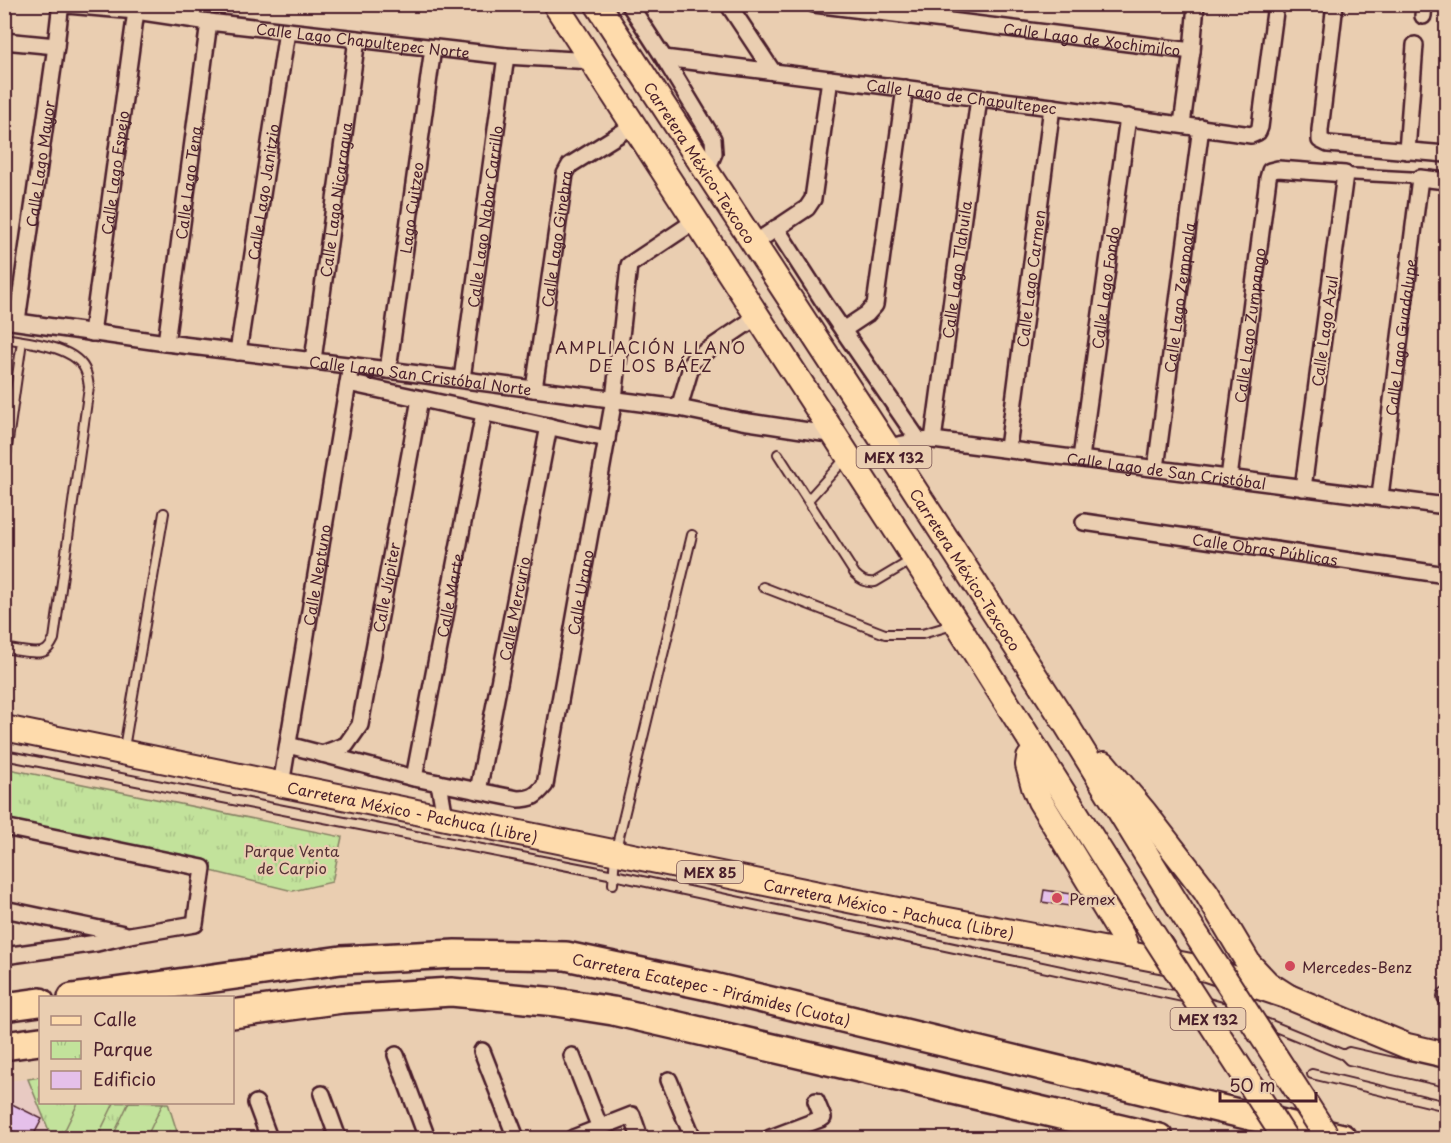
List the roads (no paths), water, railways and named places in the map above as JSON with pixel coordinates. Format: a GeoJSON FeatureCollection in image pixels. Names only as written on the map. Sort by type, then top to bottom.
{"type":"FeatureCollection","features":[{"type":"Feature","properties":{"kind":"highway","name":"Carretera Ecatepec - Pirámides (Cuota)"},"geometry":{"type":"LineString","coordinates":[[86,996],[341,960],[455,954],[566,956],[713,987],[1342,1138]]}},
{"type":"Feature","properties":{"kind":"highway"},"geometry":{"type":"LineString","coordinates":[[234,1014],[342,999],[451,993],[556,1002],[613,1011],[1159,1138]]}},
{"type":"Feature","properties":{"kind":"highway"},"geometry":{"type":"LineString","coordinates":[[4,1007],[39,1002]]}},
{"type":"Feature","properties":{"kind":"highway"},"geometry":{"type":"LineString","coordinates":[[4,1046],[39,1041]]}},
{"type":"Feature","properties":{"kind":"main road","name":"MEX 132"},"geometry":{"type":"LineString","coordinates":[[555,4],[957,624],[1285,1138]]}},
{"type":"Feature","properties":{"kind":"main road","name":"Carretera México-Texcoco"},"geometry":{"type":"LineString","coordinates":[[597,4],[887,447],[1328,1138]]}},
{"type":"Feature","properties":{"kind":"main road","name":"Carretera México - Pachuca (Libre)"},"geometry":{"type":"LineString","coordinates":[[4,728],[445,818],[614,871],[920,915],[1206,969],[1289,997],[1407,1046],[1446,1055]]}},
{"type":"Feature","properties":{"kind":"main road"},"geometry":{"type":"LineString","coordinates":[[1070,731],[1116,777],[1146,813],[1206,892],[1249,964],[1268,983],[1289,997]]}},
{"type":"Feature","properties":{"kind":"main road"},"geometry":{"type":"LineString","coordinates":[[1036,749],[1029,758],[1028,765],[1034,787],[1047,814],[1122,936],[1129,954]]}},
{"type":"Feature","properties":{"kind":"street"},"geometry":{"type":"LineString","coordinates":[[629,4],[713,139],[714,153],[706,172]]}},
{"type":"Feature","properties":{"kind":"street"},"geometry":{"type":"LineString","coordinates":[[728,4],[772,72]]}},
{"type":"Feature","properties":{"kind":"street","name":"Calle Lago de Xochimilco"},"geometry":{"type":"LineString","coordinates":[[814,4],[1192,51]]}},
{"type":"Feature","properties":{"kind":"street"},"geometry":{"type":"LineString","coordinates":[[1182,124],[1196,4]]}},
{"type":"Feature","properties":{"kind":"street","name":"Calle Lago de Chapultepec"},"geometry":{"type":"LineString","coordinates":[[664,58],[1182,124],[1251,135],[1258,132],[1260,127],[1276,4]]}},
{"type":"Feature","properties":{"kind":"street"},"geometry":{"type":"LineString","coordinates":[[1335,4],[1320,140],[1328,144],[1446,154]]}},
{"type":"Feature","properties":{"kind":"street","name":"Calle Lago Chapultepec Norte"},"geometry":{"type":"LineString","coordinates":[[63,6],[136,11],[209,22],[506,56],[592,61]]}},
{"type":"Feature","properties":{"kind":"street","name":"Calle Lago Mayor"},"geometry":{"type":"LineString","coordinates":[[11,321],[60,11],[63,6]]}},
{"type":"Feature","properties":{"kind":"street","name":"Calle Lago Espejo"},"geometry":{"type":"LineString","coordinates":[[92,333],[136,11]]}},
{"type":"Feature","properties":{"kind":"street","name":"Calle Lago Tena"},"geometry":{"type":"LineString","coordinates":[[166,343],[209,22]]}},
{"type":"Feature","properties":{"kind":"street","name":"Calle Lago Janitzio"},"geometry":{"type":"LineString","coordinates":[[238,352],[287,31]]}},
{"type":"Feature","properties":{"kind":"street","name":"Calle Lago Nicaragua"},"geometry":{"type":"LineString","coordinates":[[313,360],[357,39]]}},
{"type":"Feature","properties":{"kind":"street"},"geometry":{"type":"LineString","coordinates":[[4,40],[56,46]]}},
{"type":"Feature","properties":{"kind":"street"},"geometry":{"type":"LineString","coordinates":[[1407,151],[1415,45]]}},
{"type":"Feature","properties":{"kind":"street","name":"Lago Cuitzeo"},"geometry":{"type":"LineString","coordinates":[[388,370],[433,48]]}},
{"type":"Feature","properties":{"kind":"street","name":"Calle Lago Nabor Carrillo"},"geometry":{"type":"LineString","coordinates":[[462,379],[506,56]]}},
{"type":"Feature","properties":{"kind":"street"},"geometry":{"type":"LineString","coordinates":[[753,244],[807,208],[813,199],[830,79]]}},
{"type":"Feature","properties":{"kind":"street"},"geometry":{"type":"LineString","coordinates":[[843,330],[867,314],[875,305],[905,88]]}},
{"type":"Feature","properties":{"kind":"street","name":"Calle Lago Tlahuila"},"geometry":{"type":"LineString","coordinates":[[926,440],[979,98]]}},
{"type":"Feature","properties":{"kind":"street","name":"Calle Lago Carmen"},"geometry":{"type":"LineString","coordinates":[[1008,448],[1052,107]]}},
{"type":"Feature","properties":{"kind":"street","name":"Calle Lago Fondo"},"geometry":{"type":"LineString","coordinates":[[1081,458],[1128,117]]}},
{"type":"Feature","properties":{"kind":"street","name":"Calle Lago Ginebra"},"geometry":{"type":"LineString","coordinates":[[534,389],[565,174],[570,165],[634,125]]}},
{"type":"Feature","properties":{"kind":"street","name":"Calle Lago Zempoala"},"geometry":{"type":"LineString","coordinates":[[1156,468],[1201,127]]}},
{"type":"Feature","properties":{"kind":"street","name":"Calle Lago Zumpango"},"geometry":{"type":"LineString","coordinates":[[1229,478],[1270,171],[1278,169],[1345,174]]}},
{"type":"Feature","properties":{"kind":"street"},"geometry":{"type":"LineString","coordinates":[[1345,174],[1446,181]]}},
{"type":"Feature","properties":{"kind":"street","name":"Calle Lago Azul"},"geometry":{"type":"LineString","coordinates":[[1303,488],[1345,174]]}},
{"type":"Feature","properties":{"kind":"street","name":"Calle Lago Guadalupe"},"geometry":{"type":"LineString","coordinates":[[1380,496],[1420,178]]}},
{"type":"Feature","properties":{"kind":"street","name":"Calle Urano"},"geometry":{"type":"LineString","coordinates":[[478,791],[518,799],[530,799],[545,785],[614,399],[629,265],[695,221]]}},
{"type":"Feature","properties":{"kind":"street"},"geometry":{"type":"LineString","coordinates":[[776,228],[858,353],[926,440]]}},
{"type":"Feature","properties":{"kind":"street"},"geometry":{"type":"LineString","coordinates":[[804,321],[825,304]]}},
{"type":"Feature","properties":{"kind":"street"},"geometry":{"type":"LineString","coordinates":[[679,408],[693,360],[758,316]]}},
{"type":"Feature","properties":{"kind":"street","name":"Calle Lago San Cristóbal Norte"},"geometry":{"type":"LineString","coordinates":[[11,321],[166,343],[614,399],[835,435]]}},
{"type":"Feature","properties":{"kind":"street"},"geometry":{"type":"LineString","coordinates":[[844,382],[858,353]]}},
{"type":"Feature","properties":{"kind":"street","name":"Calle Neptuno"},"geometry":{"type":"LineString","coordinates":[[281,785],[351,365]]}},
{"type":"Feature","properties":{"kind":"street","name":"Calle Lago San Cristóbal Norte"},"geometry":{"type":"LineString","coordinates":[[348,383],[607,439]]}},
{"type":"Feature","properties":{"kind":"street","name":"Calle Júpiter"},"geometry":{"type":"LineString","coordinates":[[322,754],[346,745],[360,725],[420,399]]}},
{"type":"Feature","properties":{"kind":"street","name":"Calle Marte"},"geometry":{"type":"LineString","coordinates":[[414,778],[484,412]]}},
{"type":"Feature","properties":{"kind":"street","name":"Calle Mercurio"},"geometry":{"type":"LineString","coordinates":[[478,791],[549,426]]}},
{"type":"Feature","properties":{"kind":"street","name":"Calle Lago de San Cristóbal"},"geometry":{"type":"LineString","coordinates":[[887,447],[926,440],[1008,448],[1446,506]]}},
{"type":"Feature","properties":{"kind":"street","name":"Calle Obras Públicas"},"geometry":{"type":"LineString","coordinates":[[1084,522],[1446,575]]}},
{"type":"Feature","properties":{"kind":"street"},"geometry":{"type":"LineString","coordinates":[[288,745],[414,778],[478,791]]}},
{"type":"Feature","properties":{"kind":"street"},"geometry":{"type":"LineString","coordinates":[[439,783],[445,818]]}},
{"type":"Feature","properties":{"kind":"street"},"geometry":{"type":"LineString","coordinates":[[4,827],[203,868],[195,924],[97,943],[4,956]]}},
{"type":"Feature","properties":{"kind":"street"},"geometry":{"type":"LineString","coordinates":[[4,909],[130,935]]}},
{"type":"Feature","properties":{"kind":"street"},"geometry":{"type":"LineString","coordinates":[[482,1051],[516,1138]]}},
{"type":"Feature","properties":{"kind":"street"},"geometry":{"type":"LineString","coordinates":[[396,1055],[427,1138]]}},
{"type":"Feature","properties":{"kind":"street"},"geometry":{"type":"LineString","coordinates":[[572,1056],[600,1128]]}},
{"type":"Feature","properties":{"kind":"street"},"geometry":{"type":"LineString","coordinates":[[669,1080],[693,1138]]}},
{"type":"Feature","properties":{"kind":"street"},"geometry":{"type":"LineString","coordinates":[[322,1094],[339,1138]]}},
{"type":"Feature","properties":{"kind":"street"},"geometry":{"type":"LineString","coordinates":[[770,1138],[823,1118],[816,1101]]}},
{"type":"Feature","properties":{"kind":"street"},"geometry":{"type":"LineString","coordinates":[[256,1103],[269,1138]]}},
{"type":"Feature","properties":{"kind":"street"},"geometry":{"type":"LineString","coordinates":[[573,1138],[632,1115],[640,1138]]}},
{"type":"Feature","properties":{"kind":"lane"},"geometry":{"type":"LineString","coordinates":[[4,338],[52,347],[73,356],[86,370],[89,387],[54,639],[44,652],[4,648]]}},
{"type":"Feature","properties":{"kind":"lane"},"geometry":{"type":"LineString","coordinates":[[4,469],[22,341]]}},
{"type":"Feature","properties":{"kind":"lane"},"geometry":{"type":"LineString","coordinates":[[778,454],[861,580],[869,583],[875,582],[915,559]]}},
{"type":"Feature","properties":{"kind":"lane"},"geometry":{"type":"LineString","coordinates":[[808,500],[848,456]]}},
{"type":"Feature","properties":{"kind":"lane"},"geometry":{"type":"LineString","coordinates":[[124,753],[164,513]]}},
{"type":"Feature","properties":{"kind":"lane"},"geometry":{"type":"LineString","coordinates":[[614,871],[692,535]]}},
{"type":"Feature","properties":{"kind":"lane"},"geometry":{"type":"LineString","coordinates":[[763,587],[885,634],[922,634],[957,624]]}},
{"type":"Feature","properties":{"kind":"lane"},"geometry":{"type":"LineString","coordinates":[[4,755],[614,871],[1203,1001],[1239,1012],[1344,1055],[1349,1060],[1446,1082]]}},
{"type":"Feature","properties":{"kind":"lane"},"geometry":{"type":"LineString","coordinates":[[1344,1055],[1349,1052],[1446,1074]]}},
{"type":"Feature","properties":{"kind":"lane"},"geometry":{"type":"LineString","coordinates":[[1312,1074],[1446,1106]]}},
{"type":"Feature","properties":{"kind":"place","name":"Pemex"},"geometry":{"type":"Point","coordinates":[1057,898]}},
{"type":"Feature","properties":{"kind":"place","name":"Mercedes-Benz"},"geometry":{"type":"Point","coordinates":[1290,966]}},
{"type":"Feature","properties":{"kind":"district","name":"AMPLIACIÓN LLANO DE LOS BÁEZ"},"geometry":{"type":"Point","coordinates":[651,356]}},
{"type":"Feature","properties":{"kind":"park label","name":"Parque Venta de Carpio"},"geometry":{"type":"Point","coordinates":[292,858]}}]}
